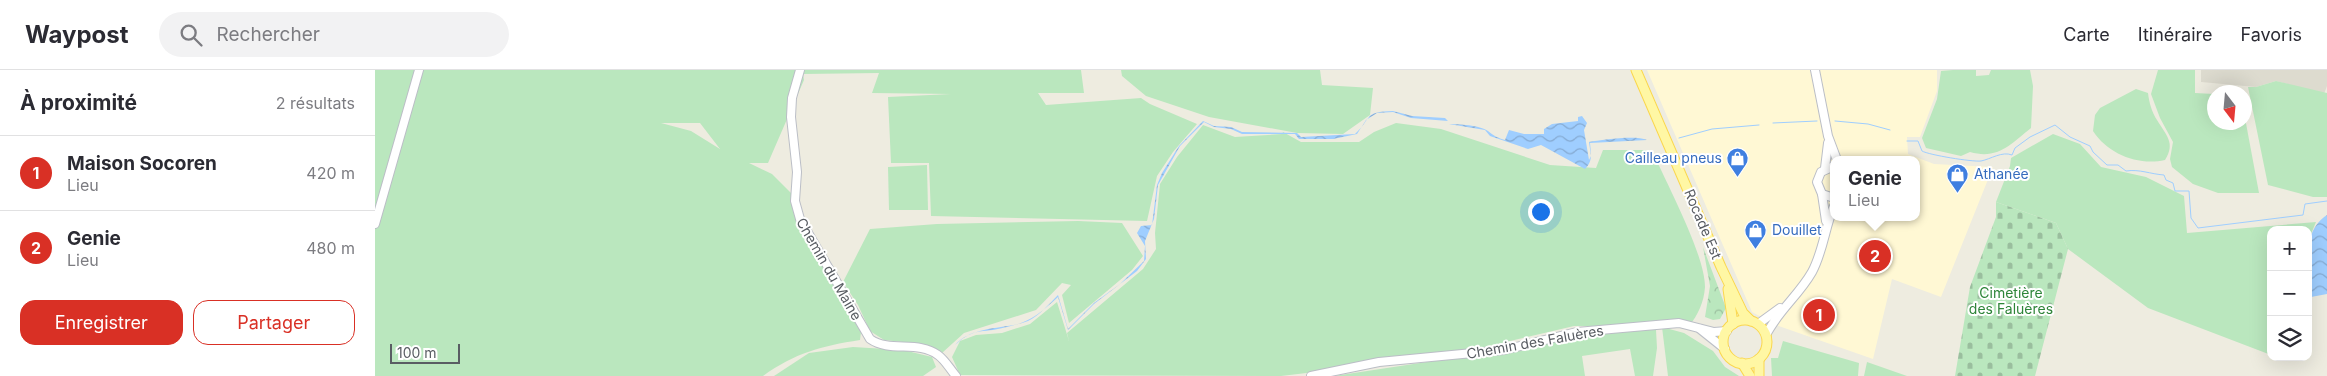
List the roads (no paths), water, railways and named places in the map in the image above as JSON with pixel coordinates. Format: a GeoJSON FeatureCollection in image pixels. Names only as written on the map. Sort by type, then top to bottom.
{"type":"FeatureCollection","features":[{"type":"Feature","properties":{"kind":"main road","name":"Rocade Est"},"geometry":{"type":"LineString","coordinates":[[1636,70],[1721,268],[1743,313],[1754,323]]}},
{"type":"Feature","properties":{"kind":"main road","name":"Rocade Est"},"geometry":{"type":"LineString","coordinates":[[1721,268],[1729,296],[1730,328]]}},
{"type":"Feature","properties":{"kind":"main road"},"geometry":{"type":"LineString","coordinates":[[1741,364],[1754,362],[1759,359],[1766,348],[1766,334],[1754,323],[1739,322],[1730,328],[1725,349],[1731,358],[1741,364],[1750,376]]}},
{"type":"Feature","properties":{"kind":"main road"},"geometry":{"type":"LineString","coordinates":[[1759,359],[1759,376]]}},
{"type":"Feature","properties":{"kind":"street"},"geometry":{"type":"LineString","coordinates":[[375,224],[419,70]]}},
{"type":"Feature","properties":{"kind":"street","name":"Chemin du Maine"},"geometry":{"type":"LineString","coordinates":[[800,70],[792,98],[791,117],[798,183],[795,201],[800,219],[870,338],[886,346],[929,350],[939,355],[956,376]]}},
{"type":"Feature","properties":{"kind":"street"},"geometry":{"type":"LineString","coordinates":[[1815,70],[1828,136],[1836,156]]}},
{"type":"Feature","properties":{"kind":"street"},"geometry":{"type":"LineString","coordinates":[[1826,226],[1825,203],[1817,182],[1825,168],[1828,154],[1828,136]]}},
{"type":"Feature","properties":{"kind":"street"},"geometry":{"type":"LineString","coordinates":[[1825,168],[1830,167]]}},
{"type":"Feature","properties":{"kind":"street"},"geometry":{"type":"LineString","coordinates":[[1822,194],[1830,197]]}},
{"type":"Feature","properties":{"kind":"street"},"geometry":{"type":"LineString","coordinates":[[1766,334],[1786,304],[1801,288],[1815,266],[1830,216]]}},
{"type":"Feature","properties":{"kind":"street"},"geometry":{"type":"LineString","coordinates":[[1754,323],[1786,304]]}},
{"type":"Feature","properties":{"kind":"street","name":"Chemin des Faluères"},"geometry":{"type":"LineString","coordinates":[[1311,376],[1379,362],[1504,350],[1577,332],[1679,324],[1700,329],[1730,328]]}},
{"type":"Feature","properties":{"kind":"street","name":"Chemin des Faluères"},"geometry":{"type":"LineString","coordinates":[[1700,329],[1725,349]]}},
{"type":"Feature","properties":{"kind":"water"},"geometry":{"type":"Polygon","coordinates":[[[1393,111],[1412,116],[1445,118],[1448,121],[1411,118],[1393,112],[1377,113],[1393,111]]]}},
{"type":"Feature","properties":{"kind":"water"},"geometry":{"type":"Polygon","coordinates":[[[1582,116],[1587,123],[1584,130],[1589,160],[1591,156],[1585,169],[1541,145],[1528,149],[1490,136],[1485,130],[1449,124],[1480,127],[1505,140],[1509,130],[1524,134],[1544,134],[1544,129],[1552,124],[1578,121],[1578,117],[1582,116]]]}},
{"type":"Feature","properties":{"kind":"water"},"geometry":{"type":"Polygon","coordinates":[[[1203,121],[1214,126],[1231,127],[1242,132],[1297,133],[1301,137],[1355,134],[1362,127],[1357,134],[1333,139],[1299,139],[1295,134],[1242,134],[1231,129],[1214,127],[1204,122],[1180,146],[1158,185],[1152,223],[1157,185],[1162,173],[1179,146],[1203,121]]]}},
{"type":"Feature","properties":{"kind":"water"},"geometry":{"type":"Polygon","coordinates":[[[1627,138],[1647,140],[1590,143],[1591,155],[1589,142],[1627,138]]]}},
{"type":"Feature","properties":{"kind":"water"},"geometry":{"type":"Polygon","coordinates":[[[2327,215],[2327,294],[2312,297],[2312,234],[2319,222],[2327,215]]]}},
{"type":"Feature","properties":{"kind":"water"},"geometry":{"type":"Polygon","coordinates":[[[1152,225],[1145,241],[1146,259],[1137,271],[1094,304],[1068,330],[1058,297],[1044,309],[1058,295],[1068,329],[1094,303],[1120,284],[1144,261],[1145,246],[1137,233],[1141,226],[1152,225]]]}},
{"type":"Feature","properties":{"kind":"water"},"geometry":{"type":"Polygon","coordinates":[[[1036,316],[1028,321],[1018,324],[1036,316]]]}},
{"type":"Feature","properties":{"kind":"water"},"geometry":{"type":"Polygon","coordinates":[[[1018,324],[1004,328],[976,332],[989,329],[1018,324]]]}},
{"type":"Feature","properties":{"kind":"waterway"},"geometry":{"type":"LineString","coordinates":[[1773,123],[1817,121]]}},
{"type":"Feature","properties":{"kind":"waterway"},"geometry":{"type":"LineString","coordinates":[[1835,121],[1868,124],[1890,130]]}},
{"type":"Feature","properties":{"kind":"waterway"},"geometry":{"type":"LineString","coordinates":[[1679,138],[1712,129],[1759,125]]}},
{"type":"Feature","properties":{"kind":"waterway"},"geometry":{"type":"LineString","coordinates":[[1907,141],[1918,141],[1922,151],[1926,153],[1981,161],[2000,155],[2012,155],[2015,148],[2030,137],[2055,125],[2070,137],[2090,146],[2093,152],[2107,165],[2118,165],[2126,171],[2164,175],[2166,180],[2173,183],[2175,191],[2189,191],[2191,218],[2198,228],[2303,215],[2305,204],[2327,201]]}},
{"type":"Feature","properties":{"kind":"place","name":"Cailleau pneus"},"geometry":{"type":"Point","coordinates":[1738,177]}},
{"type":"Feature","properties":{"kind":"place","name":"Athanée"},"geometry":{"type":"Point","coordinates":[1958,193]}},
{"type":"Feature","properties":{"kind":"place","name":"Douillet"},"geometry":{"type":"Point","coordinates":[1756,249]}},
{"type":"Feature","properties":{"kind":"place","name":"Genie"},"geometry":{"type":"Point","coordinates":[1875,256]}},
{"type":"Feature","properties":{"kind":"place","name":"Maison Socoren"},"geometry":{"type":"Point","coordinates":[1819,315]}},
{"type":"Feature","properties":{"kind":"park label","name":"Cimetière des Faluères"},"geometry":{"type":"Point","coordinates":[2011,302]}}]}
